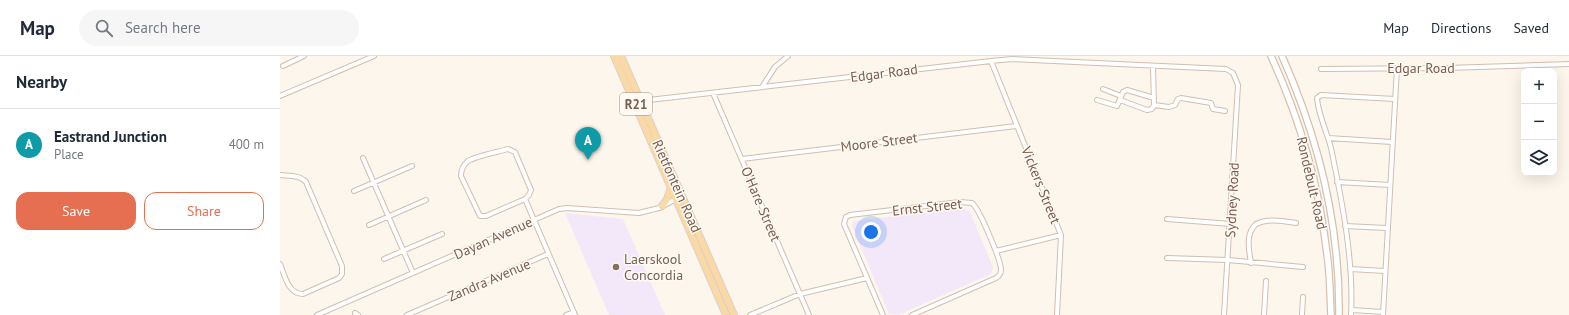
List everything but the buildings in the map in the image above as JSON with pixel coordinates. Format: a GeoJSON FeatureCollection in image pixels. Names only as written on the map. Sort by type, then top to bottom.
{"type":"FeatureCollection","features":[{"type":"Feature","properties":{"kind":"main road","name":"Rietfontein Road"},"geometry":{"type":"LineString","coordinates":[[614,56],[726,315]]}},
{"type":"Feature","properties":{"kind":"main road","name":"Rietfontein Road"},"geometry":{"type":"LineString","coordinates":[[621,56],[734,315]]}},
{"type":"Feature","properties":{"kind":"main road","name":"Rondebult Road"},"geometry":{"type":"LineString","coordinates":[[1271,56],[1282,81],[1311,165],[1328,256],[1331,315]]}},
{"type":"Feature","properties":{"kind":"main road","name":"Rondebult Road"},"geometry":{"type":"LineString","coordinates":[[1282,56],[1307,117],[1320,162],[1330,209],[1336,253],[1339,315]]}},
{"type":"Feature","properties":{"kind":"main road"},"geometry":{"type":"LineString","coordinates":[[662,206],[667,199],[671,187]]}},
{"type":"Feature","properties":{"kind":"main road"},"geometry":{"type":"LineString","coordinates":[[717,293],[723,290]]}},
{"type":"Feature","properties":{"kind":"street"},"geometry":{"type":"LineString","coordinates":[[283,66],[304,56]]}},
{"type":"Feature","properties":{"kind":"street"},"geometry":{"type":"LineString","coordinates":[[280,96],[374,56]]}},
{"type":"Feature","properties":{"kind":"street"},"geometry":{"type":"LineString","coordinates":[[762,87],[775,67],[788,56]]}},
{"type":"Feature","properties":{"kind":"street","name":"Edgar Road"},"geometry":{"type":"LineString","coordinates":[[640,101],[991,61],[1032,60],[1153,66],[1222,67],[1233,73],[1238,84]]}},
{"type":"Feature","properties":{"kind":"street","name":"Vickers Street"},"geometry":{"type":"LineString","coordinates":[[991,61],[1061,235],[1057,315]]}},
{"type":"Feature","properties":{"kind":"street","name":"Edgar Road"},"geometry":{"type":"LineString","coordinates":[[1321,69],[1446,68],[1569,64]]}},
{"type":"Feature","properties":{"kind":"street"},"geometry":{"type":"LineString","coordinates":[[1103,89],[1147,110],[1152,110],[1154,105],[1153,66]]}},
{"type":"Feature","properties":{"kind":"street"},"geometry":{"type":"LineString","coordinates":[[1395,100],[1324,95],[1318,96],[1317,100],[1328,138],[1345,226],[1350,268],[1351,313],[1383,314],[1397,68]]}},
{"type":"Feature","properties":{"kind":"street","name":"Sydney Road"},"geometry":{"type":"LineString","coordinates":[[1224,315],[1231,224],[1238,84]]}},
{"type":"Feature","properties":{"kind":"street"},"geometry":{"type":"LineString","coordinates":[[1097,100],[1117,106],[1125,90],[1154,98]]}},
{"type":"Feature","properties":{"kind":"street","name":"O'Hare Street"},"geometry":{"type":"LineString","coordinates":[[713,93],[809,315]]}},
{"type":"Feature","properties":{"kind":"street"},"geometry":{"type":"LineString","coordinates":[[1154,105],[1172,107],[1176,105],[1178,99],[1181,98],[1211,103],[1214,109],[1224,111]]}},
{"type":"Feature","properties":{"kind":"street","name":"Moore Street"},"geometry":{"type":"LineString","coordinates":[[742,159],[1016,126]]}},
{"type":"Feature","properties":{"kind":"street"},"geometry":{"type":"LineString","coordinates":[[1328,138],[1392,142]]}},
{"type":"Feature","properties":{"kind":"street"},"geometry":{"type":"LineString","coordinates":[[508,149],[514,150],[531,190],[529,196],[525,199],[486,216],[480,216],[461,176],[464,165],[470,160],[508,149]]}},
{"type":"Feature","properties":{"kind":"street"},"geometry":{"type":"LineString","coordinates":[[363,158],[414,273]]}},
{"type":"Feature","properties":{"kind":"street"},"geometry":{"type":"LineString","coordinates":[[354,191],[412,166]]}},
{"type":"Feature","properties":{"kind":"street"},"geometry":{"type":"LineString","coordinates":[[280,175],[298,177],[306,182],[343,271],[339,278],[303,294],[298,294],[291,289],[280,264]]}},
{"type":"Feature","properties":{"kind":"street"},"geometry":{"type":"LineString","coordinates":[[1337,182],[1390,185]]}},
{"type":"Feature","properties":{"kind":"street","name":"Dayan Avenue"},"geometry":{"type":"LineString","coordinates":[[317,315],[562,208],[632,214],[645,212],[662,206],[682,196]]}},
{"type":"Feature","properties":{"kind":"street"},"geometry":{"type":"LineString","coordinates":[[525,199],[574,313],[566,315]]}},
{"type":"Feature","properties":{"kind":"street"},"geometry":{"type":"LineString","coordinates":[[369,225],[426,200]]}},
{"type":"Feature","properties":{"kind":"street","name":"Ernst Street"},"geometry":{"type":"LineString","coordinates":[[867,278],[844,224],[845,219],[850,215],[967,202],[975,205],[996,251]]}},
{"type":"Feature","properties":{"kind":"street"},"geometry":{"type":"LineString","coordinates":[[1167,219],[1231,224]]}},
{"type":"Feature","properties":{"kind":"street"},"geometry":{"type":"LineString","coordinates":[[1252,263],[1248,244],[1251,231],[1256,224],[1269,220],[1282,220],[1296,223]]}},
{"type":"Feature","properties":{"kind":"street"},"geometry":{"type":"LineString","coordinates":[[1345,226],[1387,228]]}},
{"type":"Feature","properties":{"kind":"street"},"geometry":{"type":"LineString","coordinates":[[384,259],[442,234]]}},
{"type":"Feature","properties":{"kind":"street"},"geometry":{"type":"LineString","coordinates":[[912,315],[996,278],[1001,269],[996,251],[1061,235]]}},
{"type":"Feature","properties":{"kind":"street","name":"Zandra Avenue"},"geometry":{"type":"LineString","coordinates":[[407,315],[548,254]]}},
{"type":"Feature","properties":{"kind":"street"},"geometry":{"type":"LineString","coordinates":[[1167,258],[1228,260],[1303,267]]}},
{"type":"Feature","properties":{"kind":"street"},"geometry":{"type":"LineString","coordinates":[[1350,268],[1385,271]]}},
{"type":"Feature","properties":{"kind":"street"},"geometry":{"type":"LineString","coordinates":[[750,315],[800,294],[867,278],[882,315]]}},
{"type":"Feature","properties":{"kind":"street"},"geometry":{"type":"LineString","coordinates":[[1264,315],[1266,281]]}},
{"type":"Feature","properties":{"kind":"street"},"geometry":{"type":"LineString","coordinates":[[1302,315],[1303,297]]}},
{"type":"Feature","properties":{"kind":"shaded area"},"geometry":{"type":"Polygon","coordinates":[[[964,208],[970,212],[993,267],[991,274],[898,315],[889,314],[852,226],[853,221],[964,208]]]}},
{"type":"Feature","properties":{"kind":"shaded area","name":"Laerskool Concordia"},"geometry":{"type":"Polygon","coordinates":[[[565,213],[623,219],[665,315],[609,315],[565,213]]]}},
{"type":"Feature","properties":{"kind":"place","name":"Eastrand Junction"},"geometry":{"type":"Point","coordinates":[588,160]}},
{"type":"Feature","properties":{"kind":"place","name":"Laerskool Concordia"},"geometry":{"type":"Point","coordinates":[616,267]}}]}
